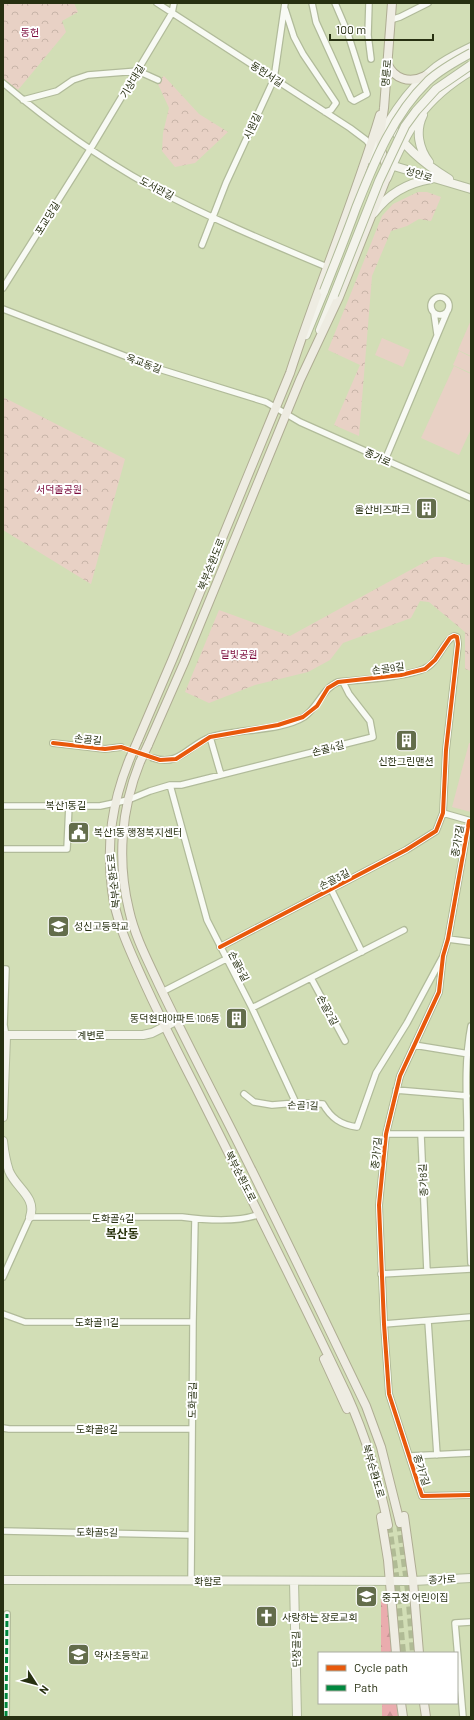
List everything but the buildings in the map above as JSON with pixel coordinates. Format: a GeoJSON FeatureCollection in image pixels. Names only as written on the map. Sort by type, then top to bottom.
{"type":"FeatureCollection","features":[{"type":"Feature","properties":{"kind":"main road","name":"명륜로"},"geometry":{"type":"LineString","coordinates":[[384,95],[392,3]]}},
{"type":"Feature","properties":{"kind":"main road"},"geometry":{"type":"LineString","coordinates":[[377,135],[425,76],[437,66],[471,47]]}},
{"type":"Feature","properties":{"kind":"main road","name":"북부순환도로"},"geometry":{"type":"LineString","coordinates":[[388,1525],[376,1476],[355,1412],[260,1214],[165,1027],[124,936],[117,915],[112,891],[110,835],[114,803],[120,781],[173,658],[324,291],[368,177],[396,121],[407,104],[441,70],[471,53]]}},
{"type":"Feature","properties":{"kind":"main road"},"geometry":{"type":"LineString","coordinates":[[387,63],[392,72],[403,79],[413,80],[425,76]]}},
{"type":"Feature","properties":{"kind":"main road","name":"북부순환도로"},"geometry":{"type":"LineString","coordinates":[[400,1523],[388,1471],[373,1423],[294,1257],[176,1021],[135,931],[125,889],[123,845],[128,800],[140,762],[184,663],[301,378],[379,181],[405,126],[416,111],[436,89],[471,65]]}},
{"type":"Feature","properties":{"kind":"main road"},"geometry":{"type":"LineString","coordinates":[[301,378],[339,297],[386,179],[389,164],[420,114],[450,84],[471,71]]}},
{"type":"Feature","properties":{"kind":"main road"},"geometry":{"type":"LineString","coordinates":[[290,373],[304,328],[377,135],[384,108],[384,95]]}},
{"type":"Feature","properties":{"kind":"main road"},"geometry":{"type":"LineString","coordinates":[[384,95],[377,135],[381,150],[389,164]]}},
{"type":"Feature","properties":{"kind":"main road"},"geometry":{"type":"LineString","coordinates":[[431,102],[421,120],[418,134],[424,154],[436,176]]}},
{"type":"Feature","properties":{"kind":"main road"},"geometry":{"type":"LineString","coordinates":[[384,108],[389,121],[402,141],[436,176]]}},
{"type":"Feature","properties":{"kind":"main road"},"geometry":{"type":"LineString","coordinates":[[372,147],[381,159],[389,164]]}},
{"type":"Feature","properties":{"kind":"main road"},"geometry":{"type":"LineString","coordinates":[[363,170],[369,164],[374,162],[379,161],[389,164]]}},
{"type":"Feature","properties":{"kind":"main road","name":"성안로"},"geometry":{"type":"LineString","coordinates":[[389,164],[436,176],[471,188]]}},
{"type":"Feature","properties":{"kind":"main road"},"geometry":{"type":"LineString","coordinates":[[372,215],[384,201],[396,192],[414,183],[436,176]]}},
{"type":"Feature","properties":{"kind":"main road","name":"계변로"},"geometry":{"type":"LineString","coordinates":[[5,1036],[143,1035],[165,1027],[176,1021]]}},
{"type":"Feature","properties":{"kind":"main road"},"geometry":{"type":"LineString","coordinates":[[3,1117],[5,1036]]}},
{"type":"Feature","properties":{"kind":"main road"},"geometry":{"type":"LineString","coordinates":[[3,1141],[10,1172],[27,1195],[31,1205],[32,1212],[30,1217]]}},
{"type":"Feature","properties":{"kind":"main road"},"geometry":{"type":"LineString","coordinates":[[294,1257],[353,1368],[377,1421],[386,1446],[405,1522],[413,1581],[419,1652]]}},
{"type":"Feature","properties":{"kind":"main road"},"geometry":{"type":"LineString","coordinates":[[283,1262],[331,1375],[350,1415],[364,1454],[377,1498],[390,1581],[396,1652]]}},
{"type":"Feature","properties":{"kind":"main road","name":"종가로"},"geometry":{"type":"LineString","coordinates":[[413,1581],[471,1578]]}},
{"type":"Feature","properties":{"kind":"main road","name":"화합로"},"geometry":{"type":"LineString","coordinates":[[3,1580],[191,1582],[413,1581]]}},
{"type":"Feature","properties":{"kind":"main road","name":"단장골길"},"geometry":{"type":"LineString","coordinates":[[294,1581],[297,1717]]}},
{"type":"Feature","properties":{"kind":"main road"},"geometry":{"type":"LineString","coordinates":[[401,1704],[403,1717]]}},
{"type":"Feature","properties":{"kind":"main road"},"geometry":{"type":"LineString","coordinates":[[407,1704],[408,1717]]}},
{"type":"Feature","properties":{"kind":"main road"},"geometry":{"type":"LineString","coordinates":[[419,1704],[421,1717]]}},
{"type":"Feature","properties":{"kind":"main road"},"geometry":{"type":"LineString","coordinates":[[424,1704],[426,1717]]}},
{"type":"Feature","properties":{"kind":"street","name":"동헌서길"},"geometry":{"type":"LineString","coordinates":[[157,3],[361,136],[372,147]]}},
{"type":"Feature","properties":{"kind":"street","name":"기상대길"},"geometry":{"type":"LineString","coordinates":[[91,148],[172,13],[174,3]]}},
{"type":"Feature","properties":{"kind":"street"},"geometry":{"type":"LineString","coordinates":[[312,3],[316,22],[351,99],[354,101],[367,94],[347,31],[335,3]]}},
{"type":"Feature","properties":{"kind":"street"},"geometry":{"type":"LineString","coordinates":[[369,3],[368,35],[371,58]]}},
{"type":"Feature","properties":{"kind":"street"},"geometry":{"type":"LineString","coordinates":[[390,20],[400,17],[428,3]]}},
{"type":"Feature","properties":{"kind":"street"},"geometry":{"type":"LineString","coordinates":[[285,5],[294,37],[303,54],[336,103],[331,110],[325,112]]}},
{"type":"Feature","properties":{"kind":"street","name":"시원길"},"geometry":{"type":"LineString","coordinates":[[202,245],[243,145],[274,78],[285,5]]}},
{"type":"Feature","properties":{"kind":"street"},"geometry":{"type":"LineString","coordinates":[[24,100],[57,91],[80,76],[138,71],[158,80]]}},
{"type":"Feature","properties":{"kind":"street","name":"도서관길"},"geometry":{"type":"LineString","coordinates":[[3,83],[91,148],[150,186],[247,234],[327,267]]}},
{"type":"Feature","properties":{"kind":"street","name":"포교당길"},"geometry":{"type":"LineString","coordinates":[[3,288],[91,148]]}},
{"type":"Feature","properties":{"kind":"street"},"geometry":{"type":"LineString","coordinates":[[385,460],[449,307],[448,301],[441,297],[436,298],[432,303],[431,309],[434,313],[437,334]]}},
{"type":"Feature","properties":{"kind":"street","name":"옥교동길"},"geometry":{"type":"LineString","coordinates":[[3,309],[156,368],[266,402],[286,414]]}},
{"type":"Feature","properties":{"kind":"street"},"geometry":{"type":"LineString","coordinates":[[434,313],[441,315],[447,312]]}},
{"type":"Feature","properties":{"kind":"street","name":"종가로"},"geometry":{"type":"LineString","coordinates":[[286,414],[300,422],[471,498]]}},
{"type":"Feature","properties":{"kind":"street","name":"손골9길"},"geometry":{"type":"LineString","coordinates":[[153,758],[160,760],[176,759],[210,737],[297,720],[317,706],[328,688],[332,685],[425,669],[435,660],[450,638],[454,636],[457,637],[458,644],[446,750],[443,813]]}},
{"type":"Feature","properties":{"kind":"street","name":"손골4길"},"geometry":{"type":"LineString","coordinates":[[128,800],[170,785],[182,784],[221,775],[373,737],[370,721],[353,700],[343,682]]}},
{"type":"Feature","properties":{"kind":"street"},"geometry":{"type":"LineString","coordinates":[[210,737],[221,775]]}},
{"type":"Feature","properties":{"kind":"street","name":"손골길"},"geometry":{"type":"LineString","coordinates":[[53,743],[105,749],[121,747]]}},
{"type":"Feature","properties":{"kind":"street","name":"손골5길"},"geometry":{"type":"LineString","coordinates":[[170,785],[200,899],[207,920],[252,1008],[296,1103]]}},
{"type":"Feature","properties":{"kind":"street","name":"복산1동길"},"geometry":{"type":"LineString","coordinates":[[3,806],[100,806],[128,800]]}},
{"type":"Feature","properties":{"kind":"street"},"geometry":{"type":"LineString","coordinates":[[3,848],[67,849],[69,805]]}},
{"type":"Feature","properties":{"kind":"street"},"geometry":{"type":"LineString","coordinates":[[443,813],[470,821]]}},
{"type":"Feature","properties":{"kind":"street","name":"손골3길"},"geometry":{"type":"LineString","coordinates":[[220,947],[406,850],[432,834],[439,826],[443,813]]}},
{"type":"Feature","properties":{"kind":"street","name":"종가7길"},"geometry":{"type":"LineString","coordinates":[[470,821],[448,939],[443,956],[439,992],[400,1076],[396,1090],[386,1134],[379,1205],[381,1274],[389,1394],[422,1496],[471,1495]]}},
{"type":"Feature","properties":{"kind":"street"},"geometry":{"type":"LineString","coordinates":[[331,889],[362,952]]}},
{"type":"Feature","properties":{"kind":"street"},"geometry":{"type":"LineString","coordinates":[[252,1008],[404,930]]}},
{"type":"Feature","properties":{"kind":"street"},"geometry":{"type":"LineString","coordinates":[[448,939],[471,942]]}},
{"type":"Feature","properties":{"kind":"street","name":"손골1길"},"geometry":{"type":"LineString","coordinates":[[244,1094],[254,1102],[272,1105],[296,1103],[322,1104],[329,1114],[345,1125],[357,1127],[376,1073],[407,1023],[443,956]]}},
{"type":"Feature","properties":{"kind":"street"},"geometry":{"type":"LineString","coordinates":[[162,992],[226,959]]}},
{"type":"Feature","properties":{"kind":"street"},"geometry":{"type":"LineString","coordinates":[[3,969],[6,969],[5,1036]]}},
{"type":"Feature","properties":{"kind":"street","name":"손골2길"},"geometry":{"type":"LineString","coordinates":[[311,978],[345,1041]]}},
{"type":"Feature","properties":{"kind":"street"},"geometry":{"type":"LineString","coordinates":[[471,1026],[466,1096],[471,1263]]}},
{"type":"Feature","properties":{"kind":"street"},"geometry":{"type":"LineString","coordinates":[[414,1045],[469,1054]]}},
{"type":"Feature","properties":{"kind":"street"},"geometry":{"type":"LineString","coordinates":[[396,1090],[466,1096]]}},
{"type":"Feature","properties":{"kind":"street"},"geometry":{"type":"LineString","coordinates":[[386,1134],[466,1134]]}},
{"type":"Feature","properties":{"kind":"street","name":"종가8길"},"geometry":{"type":"LineString","coordinates":[[420,1135],[426,1271]]}},
{"type":"Feature","properties":{"kind":"street","name":"도화골4길"},"geometry":{"type":"LineString","coordinates":[[30,1217],[182,1217],[196,1219],[244,1219],[260,1214]]}},
{"type":"Feature","properties":{"kind":"street"},"geometry":{"type":"LineString","coordinates":[[3,1277],[30,1217]]}},
{"type":"Feature","properties":{"kind":"street","name":"도화골길"},"geometry":{"type":"LineString","coordinates":[[191,1582],[190,1535],[196,1219]]}},
{"type":"Feature","properties":{"kind":"street"},"geometry":{"type":"LineString","coordinates":[[381,1274],[471,1269]]}},
{"type":"Feature","properties":{"kind":"street","name":"도화골11길"},"geometry":{"type":"LineString","coordinates":[[3,1314],[25,1322],[193,1322]]}},
{"type":"Feature","properties":{"kind":"street"},"geometry":{"type":"LineString","coordinates":[[384,1324],[471,1317]]}},
{"type":"Feature","properties":{"kind":"street"},"geometry":{"type":"LineString","coordinates":[[428,1321],[437,1455]]}},
{"type":"Feature","properties":{"kind":"street","name":"도화골8길"},"geometry":{"type":"LineString","coordinates":[[3,1428],[192,1429]]}},
{"type":"Feature","properties":{"kind":"street"},"geometry":{"type":"LineString","coordinates":[[410,1456],[471,1453]]}},
{"type":"Feature","properties":{"kind":"street","name":"도화골5길"},"geometry":{"type":"LineString","coordinates":[[3,1531],[190,1535]]}},
{"type":"Feature","properties":{"kind":"street"},"geometry":{"type":"LineString","coordinates":[[6,1717],[7,1614]]}},
{"type":"Feature","properties":{"kind":"street"},"geometry":{"type":"LineString","coordinates":[[457,1652],[455,1624],[471,1622]]}},
{"type":"Feature","properties":{"kind":"street"},"geometry":{"type":"LineString","coordinates":[[458,1659],[463,1717]]}},
{"type":"Feature","properties":{"kind":"green space","name":"동헌"},"geometry":{"type":"Polygon","coordinates":[[[3,3],[74,3],[78,12],[62,21],[66,32],[18,90],[3,78],[3,3]]]}},
{"type":"Feature","properties":{"kind":"green space"},"geometry":{"type":"Polygon","coordinates":[[[164,76],[199,114],[228,132],[195,163],[175,167],[162,151],[163,133],[169,108],[157,82],[164,76]]]}},
{"type":"Feature","properties":{"kind":"green space"},"geometry":{"type":"Polygon","coordinates":[[[418,192],[427,192],[441,197],[431,221],[419,219],[407,226],[391,231],[372,276],[359,436],[334,425],[360,365],[328,350],[382,216],[393,204],[418,192]]]}},
{"type":"Feature","properties":{"kind":"green space"},"geometry":{"type":"Polygon","coordinates":[[[471,320],[471,356],[458,350],[471,320]]]}},
{"type":"Feature","properties":{"kind":"green space"},"geometry":{"type":"Polygon","coordinates":[[[382,338],[410,350],[403,367],[375,355],[382,338]]]}},
{"type":"Feature","properties":{"kind":"green space"},"geometry":{"type":"Polygon","coordinates":[[[459,351],[471,357],[471,373],[453,365],[459,351]]]}},
{"type":"Feature","properties":{"kind":"green space"},"geometry":{"type":"Polygon","coordinates":[[[454,366],[471,374],[471,429],[459,455],[421,438],[454,366]]]}},
{"type":"Feature","properties":{"kind":"green space","name":"서덕출공원"},"geometry":{"type":"Polygon","coordinates":[[[3,397],[125,459],[91,584],[3,530],[3,397]]]}},
{"type":"Feature","properties":{"kind":"green space","name":"달빛공원"},"geometry":{"type":"Polygon","coordinates":[[[434,557],[445,557],[467,565],[471,564],[471,671],[465,669],[465,632],[429,602],[420,601],[411,618],[343,643],[330,660],[308,672],[255,685],[209,703],[185,692],[219,610],[290,636],[434,557]]]}},
{"type":"Feature","properties":{"kind":"green space"},"geometry":{"type":"Polygon","coordinates":[[[469,743],[471,743],[471,812],[452,807],[469,743]]]}},
{"type":"Feature","properties":{"kind":"green space"},"geometry":{"type":"Polygon","coordinates":[[[381,1598],[388,1606],[392,1652],[381,1652],[381,1598]]]}},
{"type":"Feature","properties":{"kind":"green space"},"geometry":{"type":"Polygon","coordinates":[[[382,1704],[397,1704],[398,1717],[382,1717],[382,1704]]]}},
{"type":"Feature","properties":{"kind":"tunnel"},"geometry":{"type":"LineString","coordinates":[[121,747],[153,758]]}},
{"type":"Feature","properties":{"kind":"tunnel"},"geometry":{"type":"LineString","coordinates":[[400,1523],[409,1591],[414,1652]]}},
{"type":"Feature","properties":{"kind":"tunnel"},"geometry":{"type":"LineString","coordinates":[[388,1525],[395,1575],[402,1652]]}},
{"type":"Feature","properties":{"kind":"marked path"},"geometry":{"type":"LineString","coordinates":[[6,1717],[7,1614]]}},
{"type":"Feature","properties":{"kind":"cycle path"},"geometry":{"type":"LineString","coordinates":[[53,743],[105,749],[121,747],[160,760],[176,759],[210,737],[278,725],[303,717],[317,706],[328,688],[338,682],[401,675],[425,669],[435,660],[450,638],[454,636],[457,637],[458,644],[446,750],[443,813],[436,831],[406,850],[220,947]]}},
{"type":"Feature","properties":{"kind":"cycle path"},"geometry":{"type":"LineString","coordinates":[[471,821],[469,821],[448,939],[443,956],[439,992],[400,1076],[386,1134],[379,1205],[384,1324],[389,1394],[422,1496],[471,1495]]}},
{"type":"Feature","properties":{"kind":"place","name":"울산비즈파크"},"geometry":{"type":"Point","coordinates":[426,509]}},
{"type":"Feature","properties":{"kind":"place","name":"신한그린맨션"},"geometry":{"type":"Point","coordinates":[406,741]}},
{"type":"Feature","properties":{"kind":"place","name":"복산1동 행정복지센터"},"geometry":{"type":"Point","coordinates":[78,832]}},
{"type":"Feature","properties":{"kind":"place","name":"성신고등학교"},"geometry":{"type":"Point","coordinates":[58,926]}},
{"type":"Feature","properties":{"kind":"place","name":"동덕현대아파트 106동"},"geometry":{"type":"Point","coordinates":[236,1018]}},
{"type":"Feature","properties":{"kind":"place","name":"중구청 어린이집"},"geometry":{"type":"Point","coordinates":[367,1597]}},
{"type":"Feature","properties":{"kind":"place","name":"사랑하는 장로교회"},"geometry":{"type":"Point","coordinates":[266,1617]}},
{"type":"Feature","properties":{"kind":"place","name":"약사초등학교"},"geometry":{"type":"Point","coordinates":[78,1655]}},
{"type":"Feature","properties":{"kind":"district","name":"복산동"},"geometry":{"type":"Point","coordinates":[122,1233]}}]}
